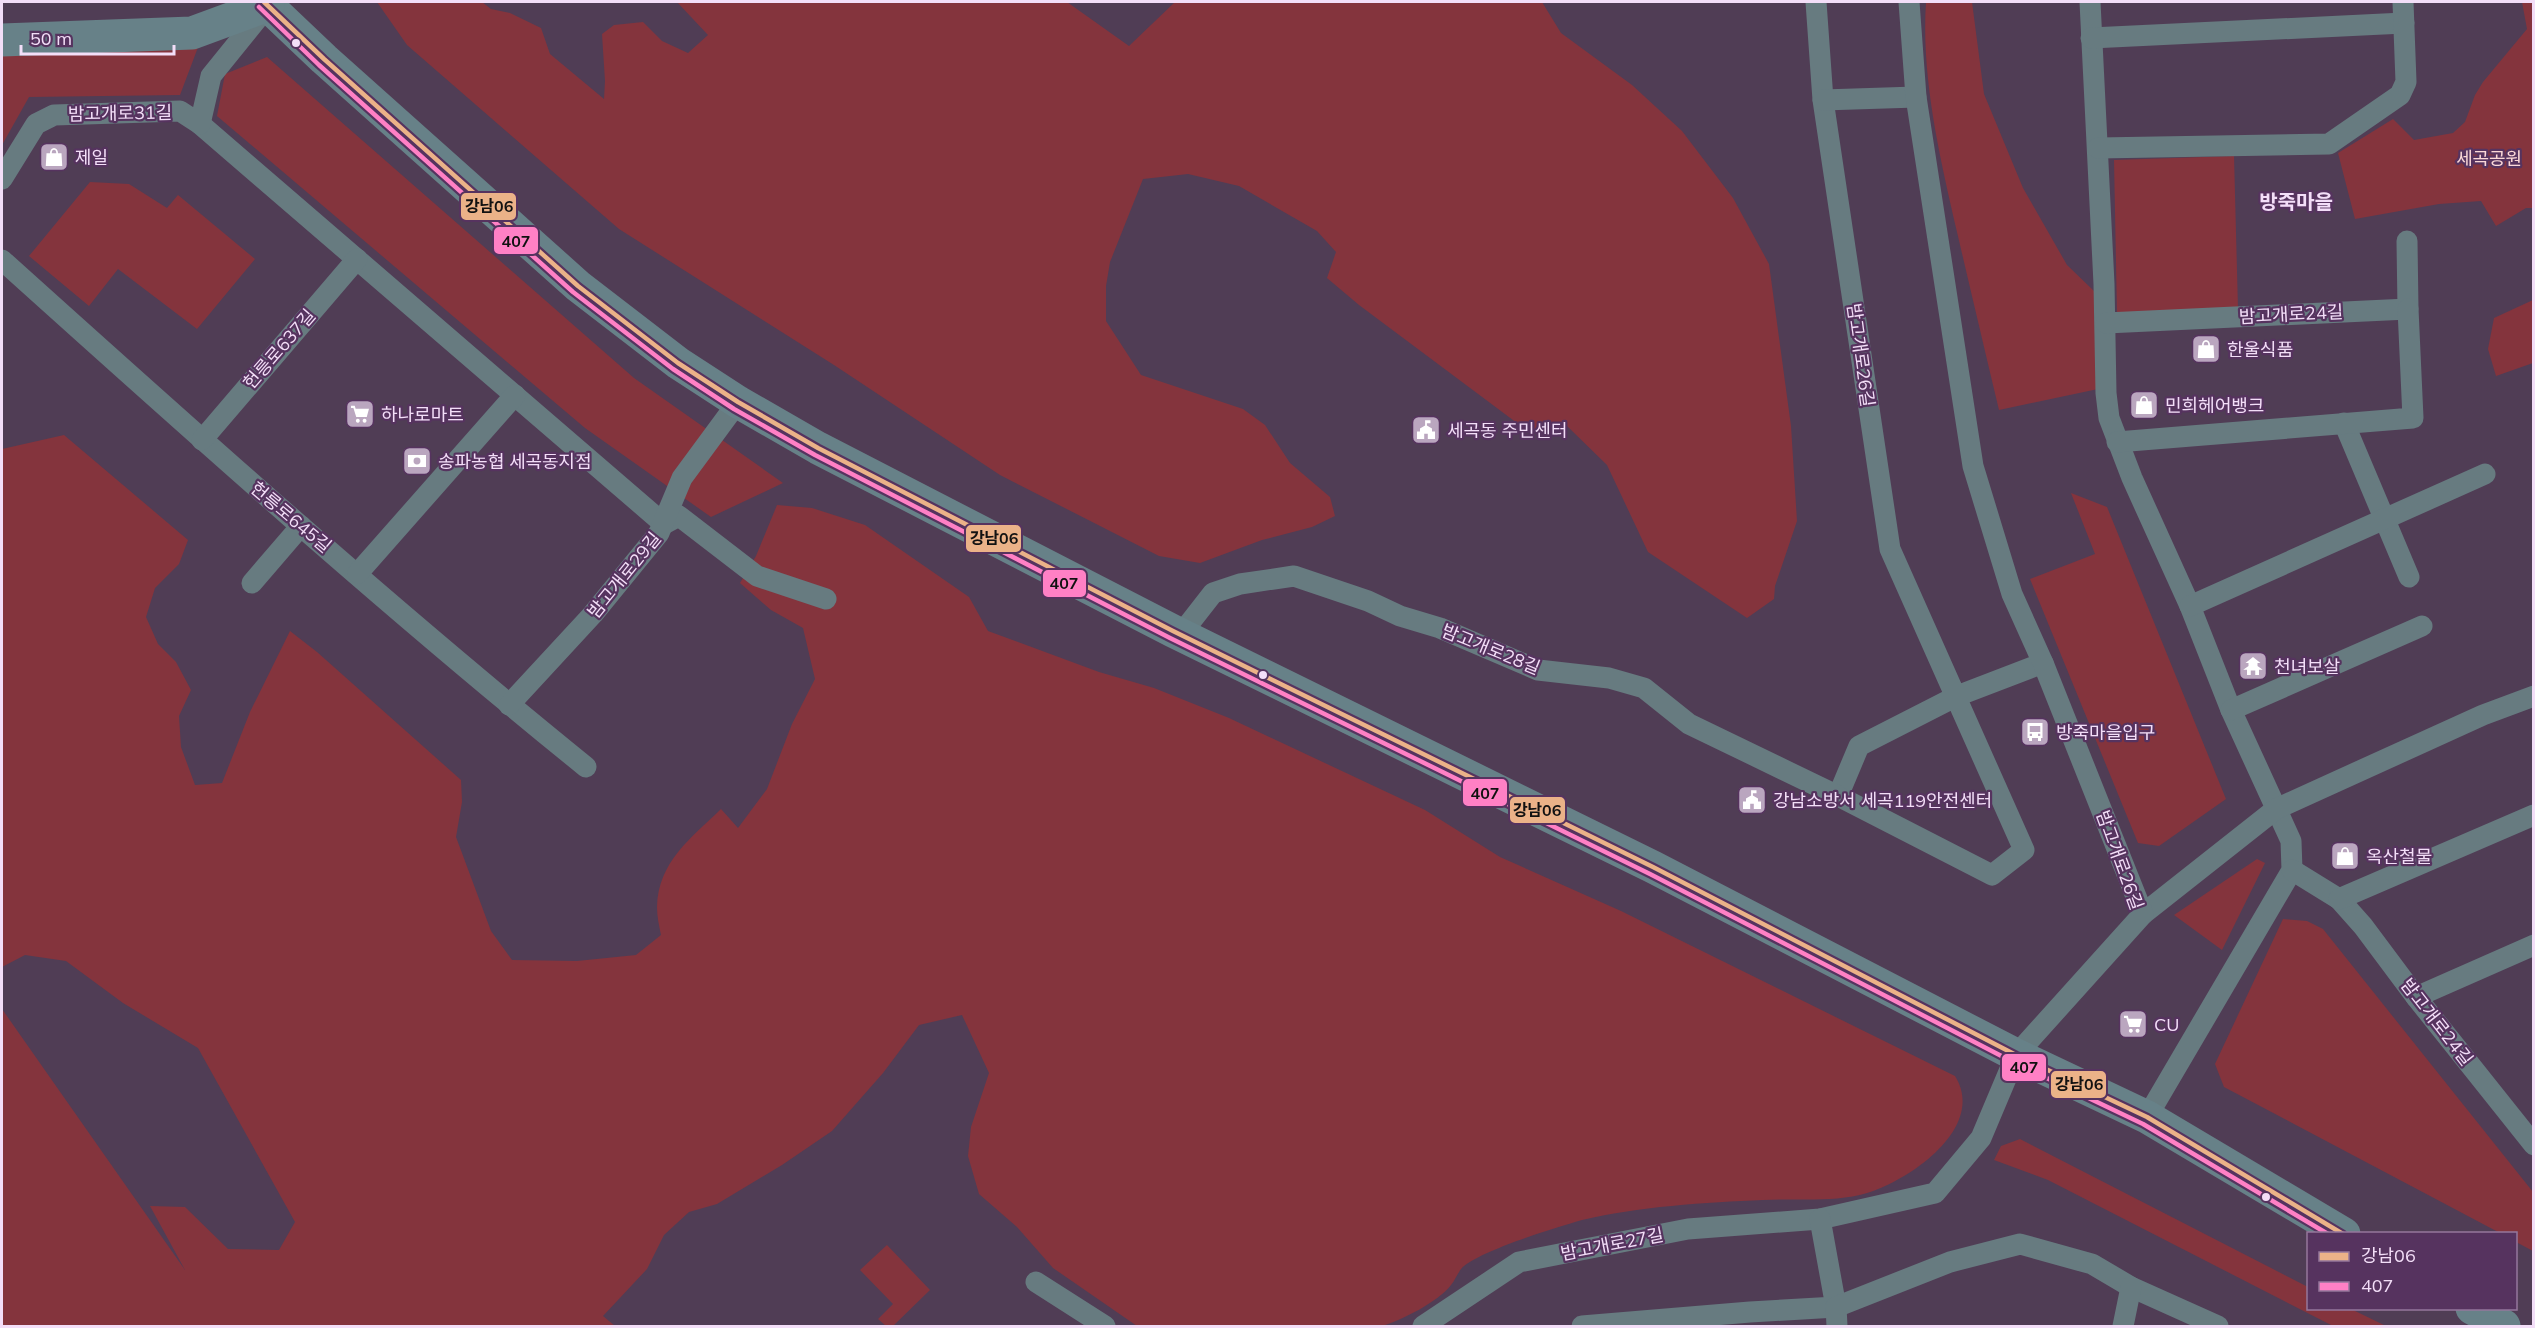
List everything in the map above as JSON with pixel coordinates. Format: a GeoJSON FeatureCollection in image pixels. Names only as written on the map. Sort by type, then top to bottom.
{"type":"FeatureCollection","features":[{"type":"Feature","properties":{"kind":"main road"},"geometry":{"type":"LineString","coordinates":[[2,40],[192,33],[267,3],[324,59],[578,286],[678,363],[738,402],[818,448],[1181,634],[1653,867],[2016,1055],[2147,1117],[2342,1232]]}},
{"type":"Feature","properties":{"kind":"main road"},"geometry":{"type":"LineString","coordinates":[[2476,1310],[2504,1326]]}},
{"type":"Feature","properties":{"kind":"street","name":"밤고개로26길"},"geometry":{"type":"LineString","coordinates":[[1816,2],[1823,100],[1890,549],[2024,850],[1992,875],[1838,795]]}},
{"type":"Feature","properties":{"kind":"street","name":"밤고개로26길"},"geometry":{"type":"LineString","coordinates":[[1909,2],[1916,97],[1973,466],[2012,594],[2043,663],[2143,914],[2016,1055]]}},
{"type":"Feature","properties":{"kind":"street"},"geometry":{"type":"LineString","coordinates":[[2090,2],[2106,323],[2106,393],[2109,418],[2117,442],[2190,606],[2231,710],[2290,841],[2292,870],[2147,1117]]}},
{"type":"Feature","properties":{"kind":"street"},"geometry":{"type":"LineString","coordinates":[[2098,148],[2329,144],[2400,95],[2406,82],[2403,2]]}},
{"type":"Feature","properties":{"kind":"street"},"geometry":{"type":"LineString","coordinates":[[267,3],[211,76],[200,124],[664,524],[679,516],[757,576],[826,599]]}},
{"type":"Feature","properties":{"kind":"street"},"geometry":{"type":"LineString","coordinates":[[2091,38],[2404,23]]}},
{"type":"Feature","properties":{"kind":"street"},"geometry":{"type":"LineString","coordinates":[[1823,100],[1916,97]]}},
{"type":"Feature","properties":{"kind":"street","name":"밤고개로31길"},"geometry":{"type":"LineString","coordinates":[[2,179],[36,124],[54,115],[180,111],[200,124]]}},
{"type":"Feature","properties":{"kind":"street"},"geometry":{"type":"LineString","coordinates":[[2117,442],[2413,418],[2407,241]]}},
{"type":"Feature","properties":{"kind":"street","name":"헌릉로637길"},"geometry":{"type":"LineString","coordinates":[[202,440],[357,259]]}},
{"type":"Feature","properties":{"kind":"street","name":"헌릉로645길"},"geometry":{"type":"LineString","coordinates":[[2,260],[202,440],[509,705],[586,767]]}},
{"type":"Feature","properties":{"kind":"street","name":"밤고개로24길"},"geometry":{"type":"LineString","coordinates":[[2106,323],[2408,309]]}},
{"type":"Feature","properties":{"kind":"street"},"geometry":{"type":"LineString","coordinates":[[358,573],[515,395]]}},
{"type":"Feature","properties":{"kind":"street","name":"밤고개로29길"},"geometry":{"type":"LineString","coordinates":[[509,705],[593,614],[659,533],[681,478],[738,402]]}},
{"type":"Feature","properties":{"kind":"street"},"geometry":{"type":"LineString","coordinates":[[2344,423],[2409,577]]}},
{"type":"Feature","properties":{"kind":"street"},"geometry":{"type":"LineString","coordinates":[[2190,606],[2485,474]]}},
{"type":"Feature","properties":{"kind":"street"},"geometry":{"type":"LineString","coordinates":[[252,583],[302,526]]}},
{"type":"Feature","properties":{"kind":"street","name":"밤고개로28길"},"geometry":{"type":"LineString","coordinates":[[1181,634],[1213,593],[1240,584],[1294,576],[1368,601],[1400,616],[1440,628],[1538,670],[1610,678],[1644,688],[1689,724],[1838,795]]}},
{"type":"Feature","properties":{"kind":"street"},"geometry":{"type":"LineString","coordinates":[[2231,710],[2422,626]]}},
{"type":"Feature","properties":{"kind":"street"},"geometry":{"type":"LineString","coordinates":[[1838,795],[1859,746],[1957,696],[2043,663]]}},
{"type":"Feature","properties":{"kind":"street"},"geometry":{"type":"LineString","coordinates":[[2143,914],[2276,809],[2483,715],[2534,696]]}},
{"type":"Feature","properties":{"kind":"street"},"geometry":{"type":"LineString","coordinates":[[2340,899],[2534,815]]}},
{"type":"Feature","properties":{"kind":"street","name":"밤고개로24길"},"geometry":{"type":"LineString","coordinates":[[2292,870],[2340,899],[2364,926],[2416,997],[2534,1145]]}},
{"type":"Feature","properties":{"kind":"street"},"geometry":{"type":"LineString","coordinates":[[2416,997],[2534,945]]}},
{"type":"Feature","properties":{"kind":"street","name":"밤고개로27길"},"geometry":{"type":"LineString","coordinates":[[1423,1326],[1519,1262],[1688,1229],[1820,1219],[1935,1193],[1981,1138],[2016,1055]]}},
{"type":"Feature","properties":{"kind":"street"},"geometry":{"type":"LineString","coordinates":[[1820,1219],[1837,1317]]}},
{"type":"Feature","properties":{"kind":"street"},"geometry":{"type":"LineString","coordinates":[[1582,1326],[1837,1317],[1950,1262],[2020,1244],[2092,1264],[2131,1287],[2218,1326]]}},
{"type":"Feature","properties":{"kind":"street"},"geometry":{"type":"LineString","coordinates":[[1035,1282],[1104,1326]]}},
{"type":"Feature","properties":{"kind":"street"},"geometry":{"type":"LineString","coordinates":[[2123,1326],[2131,1287]]}},
{"type":"Feature","properties":{"kind":"green space"},"geometry":{"type":"Polygon","coordinates":[[[377,2],[482,2],[491,9],[510,13],[541,28],[550,54],[604,99],[602,34],[614,25],[643,22],[662,41],[688,53],[708,35],[677,2],[1067,2],[1129,46],[1175,2],[1542,2],[1561,33],[1632,85],[1682,131],[1733,198],[1769,264],[1791,426],[1797,521],[1775,586],[1774,599],[1747,618],[1648,552],[1607,465],[1566,425],[1529,432],[1359,305],[1327,278],[1336,252],[1317,231],[1239,186],[1188,174],[1143,179],[1110,262],[1106,286],[1106,321],[1141,375],[1243,409],[1265,425],[1290,463],[1330,497],[1335,516],[1312,527],[1262,540],[1200,563],[1159,556],[1000,475],[834,365],[619,229],[407,45],[377,2]]]}},
{"type":"Feature","properties":{"kind":"green space"},"geometry":{"type":"Polygon","coordinates":[[[1926,2],[1972,2],[1984,94],[2023,188],[2067,265],[2094,291],[2098,389],[1999,410],[1938,147],[1926,60],[1926,2]]]}},
{"type":"Feature","properties":{"kind":"green space","name":"세곡공원"},"geometry":{"type":"Polygon","coordinates":[[[2522,2],[2533,2],[2533,208],[2526,208],[2496,226],[2481,201],[2439,204],[2355,219],[2338,153],[2393,119],[2414,140],[2453,133],[2465,122],[2475,95],[2483,82],[2527,29],[2522,2]]]}},
{"type":"Feature","properties":{"kind":"green space"},"geometry":{"type":"Polygon","coordinates":[[[200,42],[180,95],[29,97],[2,145],[2,52],[200,42]]]}},
{"type":"Feature","properties":{"kind":"green space"},"geometry":{"type":"Polygon","coordinates":[[[267,57],[634,378],[783,483],[711,517],[585,428],[217,116],[225,74],[267,57]]]}},
{"type":"Feature","properties":{"kind":"green space"},"geometry":{"type":"Polygon","coordinates":[[[2234,156],[2238,309],[2117,313],[2114,160],[2234,156]]]}},
{"type":"Feature","properties":{"kind":"green space"},"geometry":{"type":"Polygon","coordinates":[[[90,182],[129,184],[167,208],[178,195],[255,259],[197,329],[118,269],[89,306],[29,256],[90,182]]]}},
{"type":"Feature","properties":{"kind":"green space"},"geometry":{"type":"Polygon","coordinates":[[[2533,300],[2533,363],[2496,376],[2488,349],[2494,318],[2533,300]]]}},
{"type":"Feature","properties":{"kind":"green space"},"geometry":{"type":"Polygon","coordinates":[[[64,435],[188,540],[179,564],[155,588],[146,617],[158,644],[176,662],[191,690],[179,716],[181,747],[195,785],[222,783],[250,712],[290,631],[317,652],[461,780],[462,802],[456,837],[491,931],[512,960],[577,961],[636,955],[661,935],[657,910],[659,891],[663,877],[678,852],[721,809],[738,828],[767,789],[792,724],[815,679],[803,628],[771,610],[740,583],[756,556],[777,505],[812,508],[865,525],[969,597],[988,631],[1099,672],[1154,688],[1229,718],[1425,810],[1500,857],[1621,911],[1955,1076],[1962,1095],[1961,1114],[1953,1132],[1922,1164],[1867,1193],[1829,1199],[1741,1201],[1672,1206],[1582,1220],[1521,1240],[1474,1259],[1462,1268],[1451,1285],[1438,1298],[1409,1315],[1382,1326],[1137,1326],[1053,1268],[1017,1227],[979,1194],[968,1156],[971,1127],[989,1073],[962,1015],[919,1025],[883,1073],[832,1131],[782,1165],[717,1204],[689,1212],[664,1235],[647,1269],[603,1316],[615,1326],[2,1326],[2,1009],[185,1270],[150,1206],[185,1207],[228,1249],[279,1250],[295,1222],[198,1048],[123,1003],[66,961],[25,955],[2,967],[2,449],[64,435]]]}},
{"type":"Feature","properties":{"kind":"green space"},"geometry":{"type":"Polygon","coordinates":[[[2071,493],[2107,507],[2226,799],[2159,846],[2138,843],[2030,579],[2095,554],[2071,493]]]}},
{"type":"Feature","properties":{"kind":"green space"},"geometry":{"type":"Polygon","coordinates":[[[2257,859],[2265,863],[2222,950],[2174,915],[2257,859]]]}},
{"type":"Feature","properties":{"kind":"green space"},"geometry":{"type":"Polygon","coordinates":[[[2283,919],[2307,921],[2323,929],[2533,1192],[2533,1251],[2517,1243],[2517,1232],[2498,1232],[2224,1087],[2215,1064],[2283,919]]]}},
{"type":"Feature","properties":{"kind":"green space"},"geometry":{"type":"Polygon","coordinates":[[[2020,1139],[2307,1286],[2307,1310],[2353,1310],[2386,1326],[2333,1326],[2048,1180],[1994,1160],[2001,1146],[2020,1139]]]}},
{"type":"Feature","properties":{"kind":"green space"},"geometry":{"type":"Polygon","coordinates":[[[887,1245],[930,1290],[893,1326],[886,1326],[878,1319],[893,1304],[860,1270],[887,1245]]]}},
{"type":"Feature","properties":{"kind":"transit line","name":"강남06"},"geometry":{"type":"LineString","coordinates":[[264,2],[324,59],[578,286],[678,363],[738,402],[818,448],[1173,631],[1653,867],[2016,1055],[2147,1117],[2340,1232]]}},
{"type":"Feature","properties":{"kind":"transit line","name":"407"},"geometry":{"type":"LineString","coordinates":[[259,7],[319,65],[573,292],[673,369],[734,409],[815,455],[1170,638],[1650,874],[2013,1062],[2143,1124],[2325,1232]]}},
{"type":"Feature","properties":{"kind":"place","name":"제일"},"geometry":{"type":"Point","coordinates":[54,157]}},
{"type":"Feature","properties":{"kind":"place","name":"한울식품"},"geometry":{"type":"Point","coordinates":[2206,349]}},
{"type":"Feature","properties":{"kind":"place","name":"민희헤어뱅크"},"geometry":{"type":"Point","coordinates":[2144,405]}},
{"type":"Feature","properties":{"kind":"place","name":"하나로마트"},"geometry":{"type":"Point","coordinates":[360,414]}},
{"type":"Feature","properties":{"kind":"place","name":"세곡동 주민센터"},"geometry":{"type":"Point","coordinates":[1426,430]}},
{"type":"Feature","properties":{"kind":"place","name":"송파농협 세곡동지점"},"geometry":{"type":"Point","coordinates":[417,461]}},
{"type":"Feature","properties":{"kind":"place","name":"천녀보살"},"geometry":{"type":"Point","coordinates":[2253,666]}},
{"type":"Feature","properties":{"kind":"place","name":"방죽마을입구"},"geometry":{"type":"Point","coordinates":[2035,732]}},
{"type":"Feature","properties":{"kind":"place","name":"강남소방서 세곡119안전센터"},"geometry":{"type":"Point","coordinates":[1752,800]}},
{"type":"Feature","properties":{"kind":"place","name":"옥산철물"},"geometry":{"type":"Point","coordinates":[2345,856]}},
{"type":"Feature","properties":{"kind":"place","name":"CU"},"geometry":{"type":"Point","coordinates":[2133,1024]}},
{"type":"Feature","properties":{"kind":"district","name":"방죽마을"},"geometry":{"type":"Point","coordinates":[2296,201]}}]}
